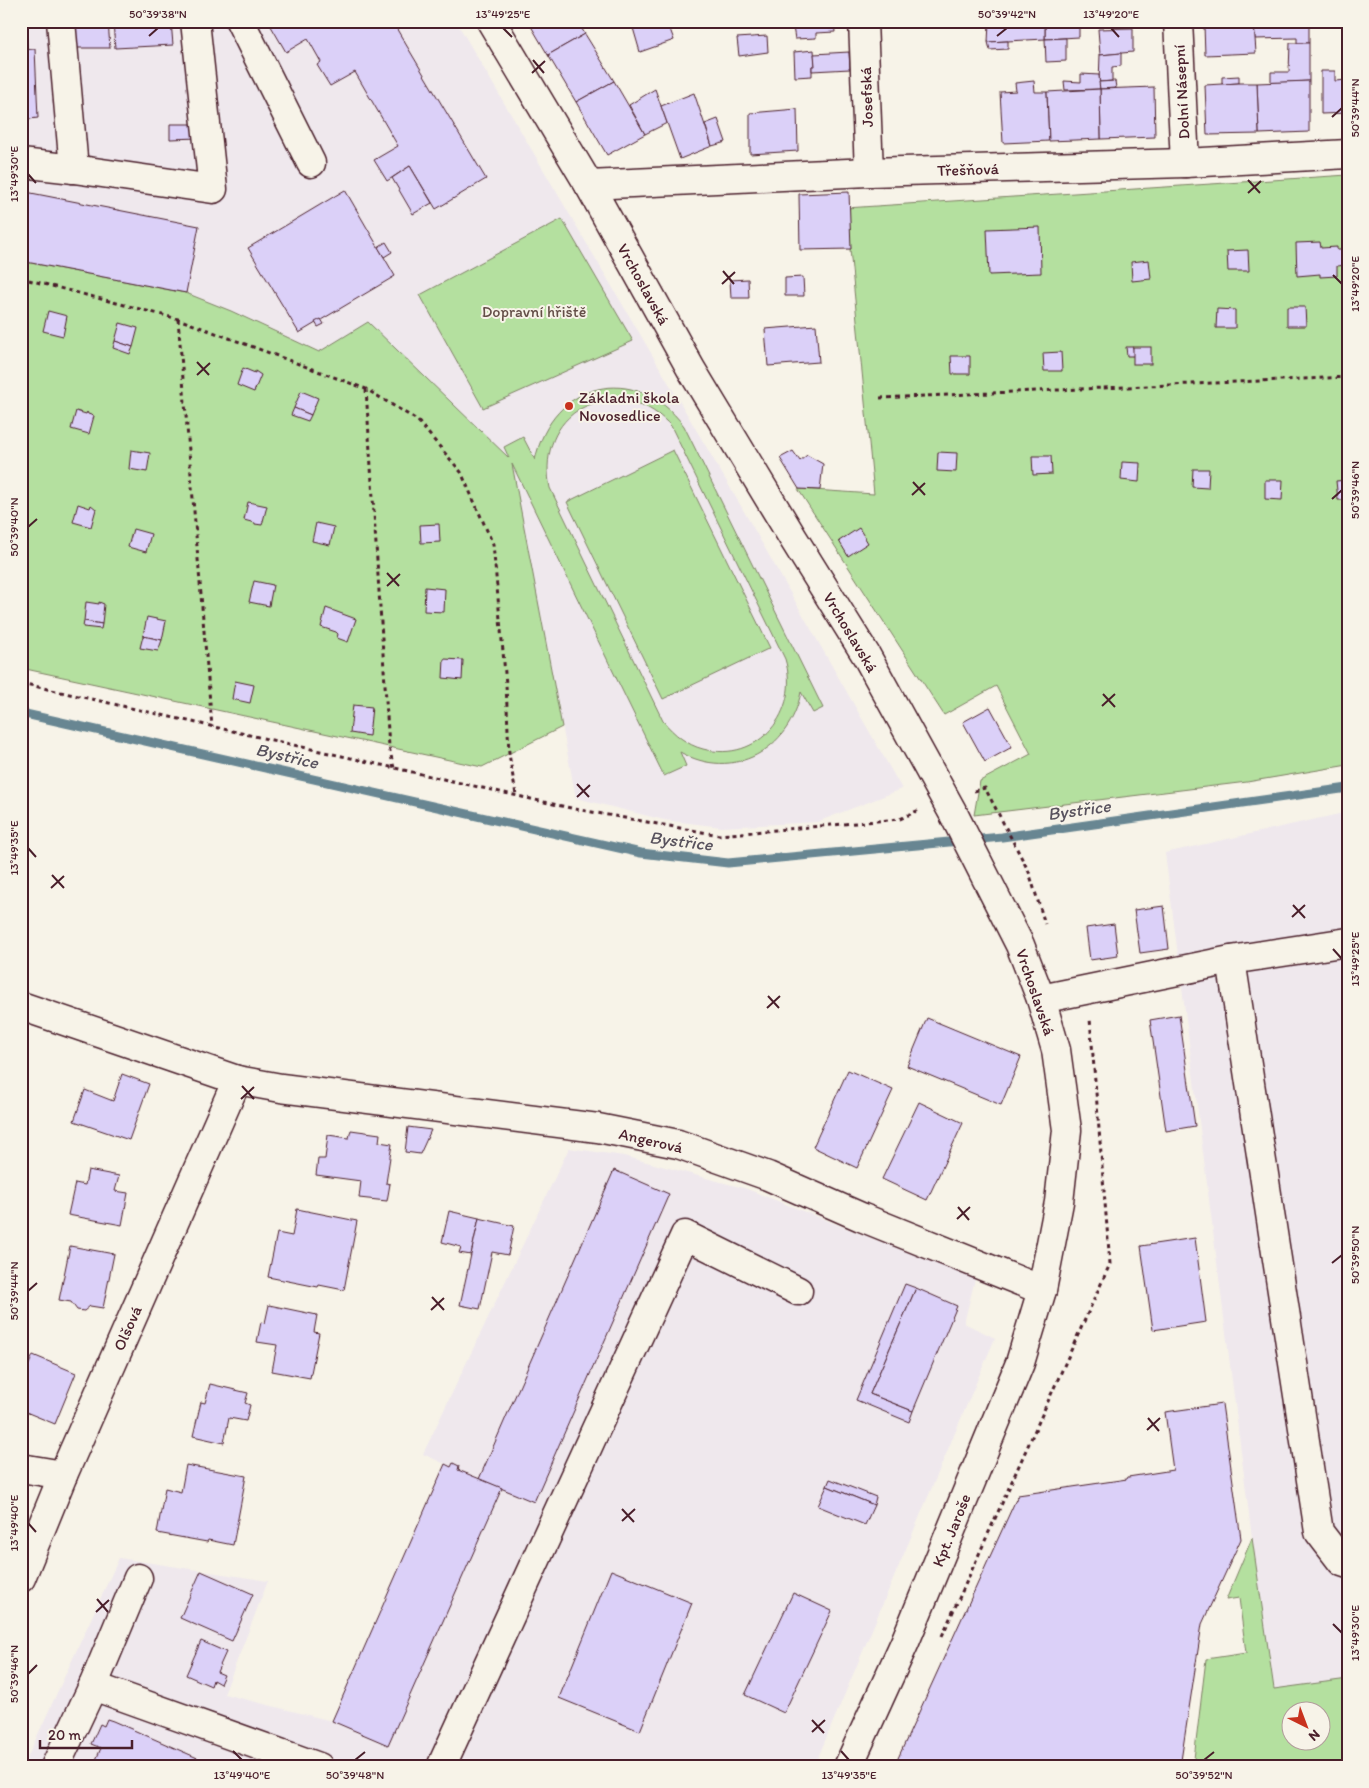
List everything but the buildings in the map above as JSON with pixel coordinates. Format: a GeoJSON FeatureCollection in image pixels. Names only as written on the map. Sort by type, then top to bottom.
{"type":"FeatureCollection","features":[{"type":"Feature","properties":{"kind":"street"},"geometry":{"type":"LineString","coordinates":[[60,21],[74,168]]}},
{"type":"Feature","properties":{"kind":"street"},"geometry":{"type":"LineString","coordinates":[[21,163],[74,168],[214,189],[196,21]]}},
{"type":"Feature","properties":{"kind":"street"},"geometry":{"type":"LineString","coordinates":[[240,21],[311,163]]}},
{"type":"Feature","properties":{"kind":"street","name":"Vrchoslavská"},"geometry":{"type":"LineString","coordinates":[[491,21],[588,185],[691,369],[866,655],[948,805],[1020,945],[1041,999],[1056,1050],[1067,1130],[1059,1202],[1042,1290]]}},
{"type":"Feature","properties":{"kind":"street","name":"Josefská"},"geometry":{"type":"LineString","coordinates":[[863,21],[870,172]]}},
{"type":"Feature","properties":{"kind":"street","name":"Dolní Násepní"},"geometry":{"type":"LineString","coordinates":[[1178,21],[1185,163]]}},
{"type":"Feature","properties":{"kind":"street","name":"Třešňová"},"geometry":{"type":"LineString","coordinates":[[588,185],[870,172],[1185,163],[1348,154]]}},
{"type":"Feature","properties":{"kind":"street"},"geometry":{"type":"LineString","coordinates":[[1041,999],[1231,960],[1348,942]]}},
{"type":"Feature","properties":{"kind":"street"},"geometry":{"type":"LineString","coordinates":[[1231,960],[1318,1532],[1342,1562],[1348,1564]]}},
{"type":"Feature","properties":{"kind":"street","name":"Angerová"},"geometry":{"type":"LineString","coordinates":[[21,1006],[237,1080],[281,1088],[598,1128],[678,1144],[768,1176],[861,1217],[1042,1290]]}},
{"type":"Feature","properties":{"kind":"street","name":"Olšová"},"geometry":{"type":"LineString","coordinates":[[21,1578],[63,1475],[237,1080]]}},
{"type":"Feature","properties":{"kind":"street"},"geometry":{"type":"LineString","coordinates":[[441,1767],[685,1235],[798,1291]]}},
{"type":"Feature","properties":{"kind":"street","name":"Kpt. Jaroše"},"geometry":{"type":"LineString","coordinates":[[848,1767],[905,1642],[1020,1363],[1042,1290]]}},
{"type":"Feature","properties":{"kind":"street"},"geometry":{"type":"LineString","coordinates":[[21,1468],[63,1475]]}},
{"type":"Feature","properties":{"kind":"street"},"geometry":{"type":"LineString","coordinates":[[55,1767],[93,1686],[138,1578]]}},
{"type":"Feature","properties":{"kind":"street"},"geometry":{"type":"LineString","coordinates":[[93,1686],[319,1767]]}},
{"type":"Feature","properties":{"kind":"path"},"geometry":{"type":"LineString","coordinates":[[21,278],[178,319],[366,389],[417,420],[461,472],[493,544],[506,684],[509,754],[516,795]]}},
{"type":"Feature","properties":{"kind":"path"},"geometry":{"type":"LineString","coordinates":[[178,319],[212,726]]}},
{"type":"Feature","properties":{"kind":"path"},"geometry":{"type":"LineString","coordinates":[[880,398],[1348,377]]}},
{"type":"Feature","properties":{"kind":"path"},"geometry":{"type":"LineString","coordinates":[[366,389],[389,747],[394,768]]}},
{"type":"Feature","properties":{"kind":"path"},"geometry":{"type":"LineString","coordinates":[[21,683],[575,809],[719,835],[900,819],[948,805],[985,788],[1028,872],[1046,929]]}},
{"type":"Feature","properties":{"kind":"shaded area","name":"Základni škola Novosedlice"},"geometry":{"type":"Polygon","coordinates":[[[21,21],[456,21],[738,501],[902,789],[817,822],[722,827],[664,820],[576,798],[511,460],[319,352],[231,311],[186,293],[21,261],[21,21]]]}},
{"type":"Feature","properties":{"kind":"shaded area"},"geometry":{"type":"Polygon","coordinates":[[[1348,812],[1348,1679],[1274,1690],[1252,1538],[1165,853],[1348,812]]]}},
{"type":"Feature","properties":{"kind":"shaded area"},"geometry":{"type":"Polygon","coordinates":[[[569,1148],[624,1156],[747,1189],[975,1279],[964,1323],[995,1338],[814,1767],[23,1767],[119,1558],[268,1581],[224,1694],[332,1721],[445,1464],[423,1454],[569,1148]]]}},
{"type":"Feature","properties":{"kind":"green space"},"geometry":{"type":"Polygon","coordinates":[[[1348,175],[1348,765],[1247,782],[974,815],[980,781],[1031,754],[996,686],[944,715],[798,489],[874,494],[846,208],[1348,175]]]}},
{"type":"Feature","properties":{"kind":"green space","name":"Dopravní hřiště"},"geometry":{"type":"Polygon","coordinates":[[[562,219],[633,341],[483,408],[420,295],[562,219]]]}},
{"type":"Feature","properties":{"kind":"green space"},"geometry":{"type":"Polygon","coordinates":[[[21,261],[186,293],[231,311],[319,352],[368,322],[509,458],[504,447],[523,437],[535,460],[544,433],[559,412],[577,397],[598,389],[620,387],[643,393],[665,406],[684,426],[823,708],[813,713],[801,692],[795,712],[785,730],[772,744],[756,755],[739,761],[720,763],[700,760],[680,752],[686,766],[664,776],[512,464],[562,727],[482,767],[21,668],[21,261]],[[607,399],[581,408],[561,426],[549,455],[548,477],[550,488],[663,721],[681,738],[697,747],[723,752],[742,749],[758,741],[771,729],[781,714],[787,697],[788,678],[785,659],[671,426],[664,419],[642,405],[616,399],[607,399]]]}},
{"type":"Feature","properties":{"kind":"green space"},"geometry":{"type":"Polygon","coordinates":[[[673,450],[770,648],[663,699],[567,502],[673,450]]]}},
{"type":"Feature","properties":{"kind":"green space"},"geometry":{"type":"Polygon","coordinates":[[[1252,1538],[1274,1689],[1348,1679],[1348,1767],[1193,1767],[1206,1659],[1246,1653],[1239,1598],[1226,1600],[1252,1538]]]}},
{"type":"Feature","properties":{"kind":"waterway","name":"Bystřice"},"geometry":{"type":"LineString","coordinates":[[21,713],[641,853],[728,863],[1002,837],[1348,788]]}},
{"type":"Feature","properties":{"kind":"place","name":"Základni škola Novosedlice"},"geometry":{"type":"Point","coordinates":[569,406]}}]}
